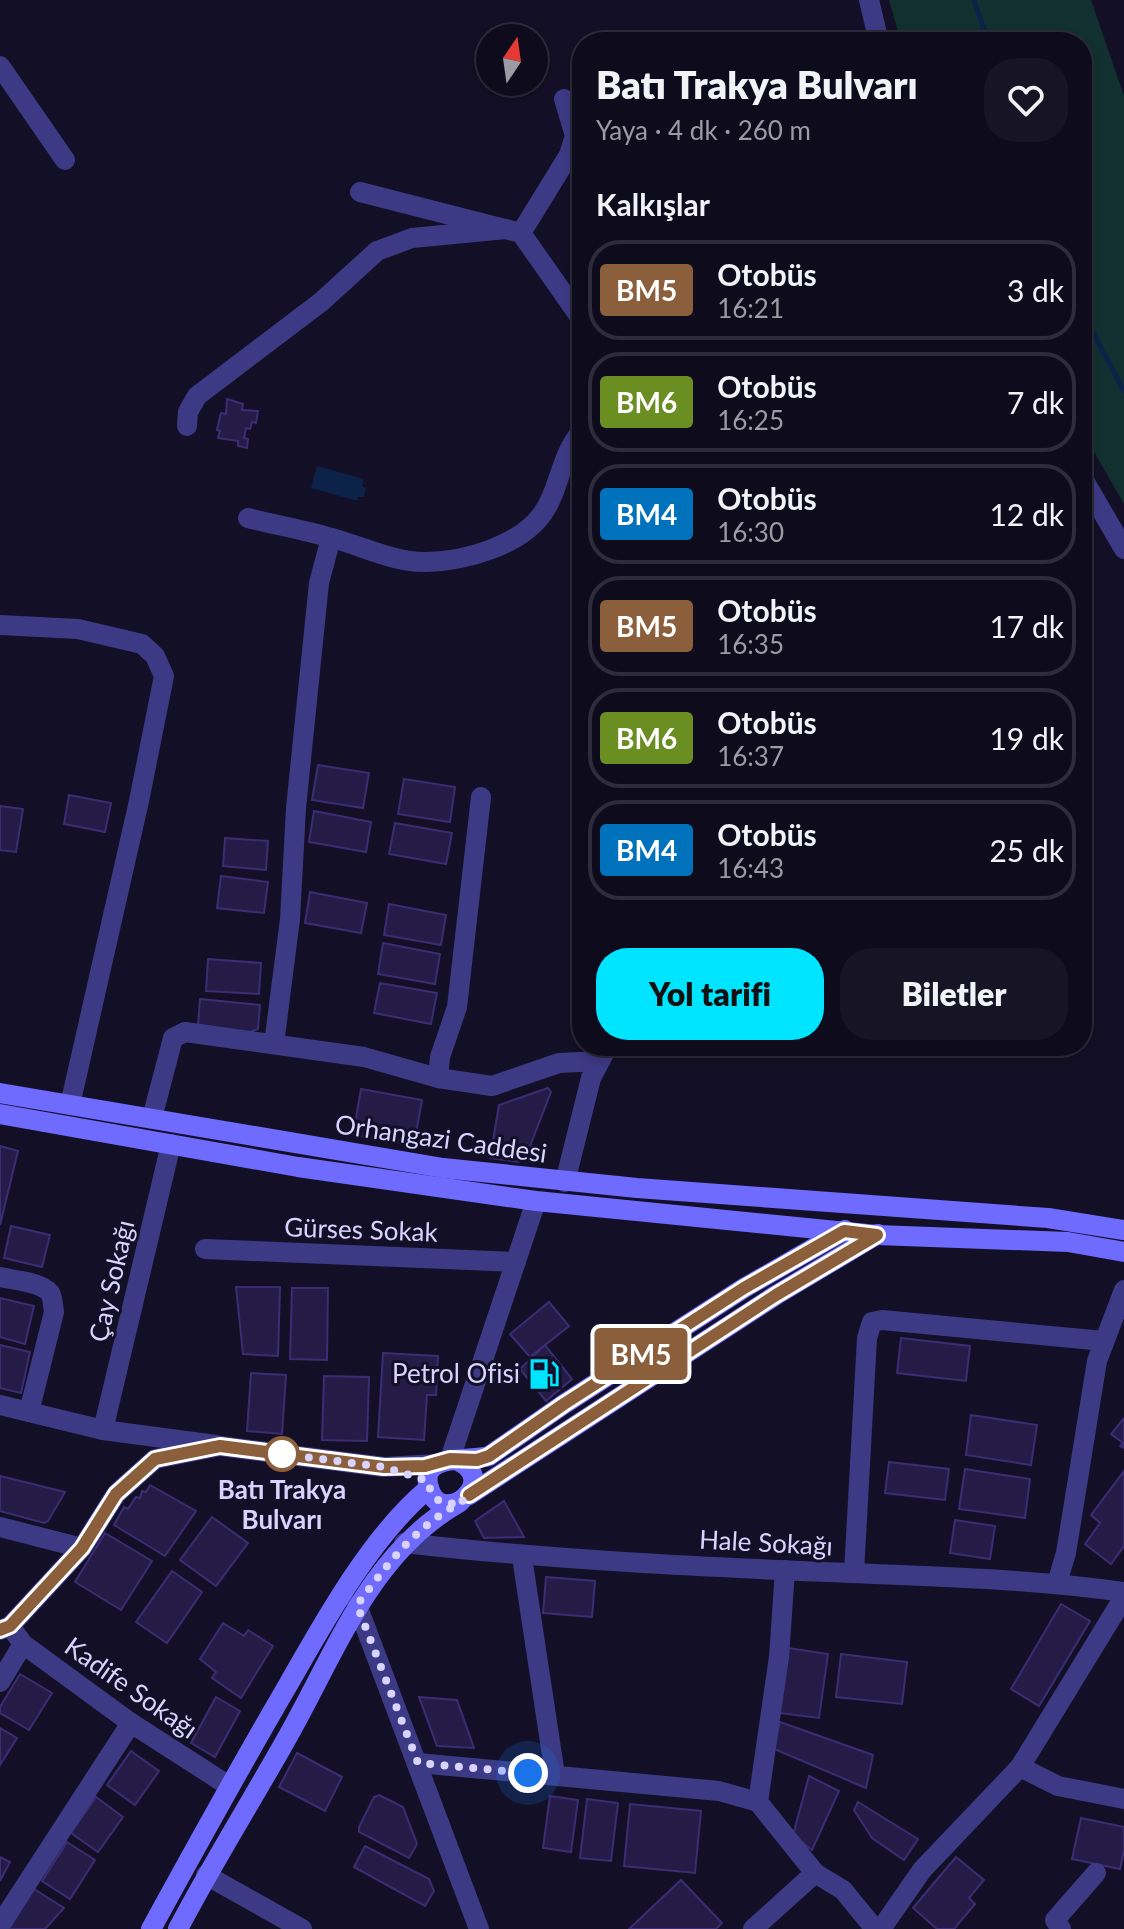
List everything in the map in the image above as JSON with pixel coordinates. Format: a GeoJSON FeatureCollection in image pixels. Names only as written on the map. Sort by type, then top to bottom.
{"type":"FeatureCollection","features":[{"type":"Feature","properties":{"kind":"main road","name":"Orhangazi Caddesi"},"geometry":{"type":"LineString","coordinates":[[0,1093],[443,1168],[565,1182],[878,1207]]}},
{"type":"Feature","properties":{"kind":"main road","name":"Orhangazi Caddesi"},"geometry":{"type":"LineString","coordinates":[[0,1114],[328,1172],[536,1201],[844,1231]]}},
{"type":"Feature","properties":{"kind":"main road"},"geometry":{"type":"LineString","coordinates":[[440,1470],[489,1456],[577,1395],[878,1207],[1048,1218],[1124,1230]]}},
{"type":"Feature","properties":{"kind":"main road"},"geometry":{"type":"LineString","coordinates":[[178,1929],[206,1875],[288,1736],[357,1605],[404,1543],[435,1516],[776,1295],[877,1235],[882,1219],[878,1207]]}},
{"type":"Feature","properties":{"kind":"main road"},"geometry":{"type":"LineString","coordinates":[[766,1223],[777,1229],[786,1240],[786,1251],[770,1273]]}},
{"type":"Feature","properties":{"kind":"main road"},"geometry":{"type":"LineString","coordinates":[[844,1231],[1068,1242],[1124,1252]]}},
{"type":"Feature","properties":{"kind":"main road"},"geometry":{"type":"LineString","coordinates":[[151,1929],[327,1617],[402,1510],[440,1470],[463,1463],[472,1474],[472,1488],[466,1497],[450,1504],[443,1503],[432,1494],[440,1470]]}},
{"type":"Feature","properties":{"kind":"street"},"geometry":{"type":"LineString","coordinates":[[869,0],[877,32]]}},
{"type":"Feature","properties":{"kind":"street"},"geometry":{"type":"LineString","coordinates":[[0,66],[65,160]]}},
{"type":"Feature","properties":{"kind":"street"},"geometry":{"type":"LineString","coordinates":[[564,99],[572,126]]}},
{"type":"Feature","properties":{"kind":"street"},"geometry":{"type":"LineString","coordinates":[[514,231],[569,155],[572,146]]}},
{"type":"Feature","properties":{"kind":"street"},"geometry":{"type":"LineString","coordinates":[[360,192],[514,231],[572,307]]}},
{"type":"Feature","properties":{"kind":"street"},"geometry":{"type":"LineString","coordinates":[[187,426],[188,412],[197,396],[321,302],[377,251],[412,238],[514,231]]}},
{"type":"Feature","properties":{"kind":"street"},"geometry":{"type":"LineString","coordinates":[[248,518],[399,558],[425,562],[465,557],[516,537],[542,514],[572,442]]}},
{"type":"Feature","properties":{"kind":"street"},"geometry":{"type":"LineString","coordinates":[[1092,494],[1124,549]]}},
{"type":"Feature","properties":{"kind":"street"},"geometry":{"type":"LineString","coordinates":[[274,1044],[290,919],[296,808],[319,583],[331,538]]}},
{"type":"Feature","properties":{"kind":"street"},"geometry":{"type":"LineString","coordinates":[[0,625],[78,629],[142,644],[155,656],[164,676],[70,1105]]}},
{"type":"Feature","properties":{"kind":"street"},"geometry":{"type":"LineString","coordinates":[[438,1078],[440,1057],[457,1007],[481,797]]}},
{"type":"Feature","properties":{"kind":"street"},"geometry":{"type":"LineString","coordinates":[[152,1118],[173,1038],[185,1032],[364,1057],[438,1078],[492,1086],[559,1063],[594,1056]]}},
{"type":"Feature","properties":{"kind":"street"},"geometry":{"type":"LineString","coordinates":[[565,1182],[591,1078],[603,1056]]}},
{"type":"Feature","properties":{"kind":"street","name":"Çay Sokağı"},"geometry":{"type":"LineString","coordinates":[[103,1430],[171,1144]]}},
{"type":"Feature","properties":{"kind":"street"},"geometry":{"type":"LineString","coordinates":[[0,1405],[103,1430],[384,1467],[440,1470],[536,1201]]}},
{"type":"Feature","properties":{"kind":"street","name":"Gürses Sokak"},"geometry":{"type":"LineString","coordinates":[[205,1249],[516,1262]]}},
{"type":"Feature","properties":{"kind":"street"},"geometry":{"type":"LineString","coordinates":[[0,1277],[41,1288],[49,1292],[52,1299],[54,1312],[29,1412]]}},
{"type":"Feature","properties":{"kind":"street"},"geometry":{"type":"LineString","coordinates":[[1057,1583],[1066,1553],[1097,1361],[1124,1290]]}},
{"type":"Feature","properties":{"kind":"street"},"geometry":{"type":"LineString","coordinates":[[854,1573],[867,1338],[872,1322],[882,1320],[1104,1341]]}},
{"type":"Feature","properties":{"kind":"street"},"geometry":{"type":"LineString","coordinates":[[5,1628],[82,1548],[116,1494],[155,1459],[220,1446]]}},
{"type":"Feature","properties":{"kind":"street"},"geometry":{"type":"LineString","coordinates":[[0,1527],[82,1548]]}},
{"type":"Feature","properties":{"kind":"street","name":"Hale Sokağı"},"geometry":{"type":"LineString","coordinates":[[404,1543],[522,1557],[934,1574],[1057,1583],[1124,1594]]}},
{"type":"Feature","properties":{"kind":"street"},"geometry":{"type":"LineString","coordinates":[[522,1557],[555,1775]]}},
{"type":"Feature","properties":{"kind":"street"},"geometry":{"type":"LineString","coordinates":[[758,1802],[779,1657],[785,1570]]}},
{"type":"Feature","properties":{"kind":"street"},"geometry":{"type":"LineString","coordinates":[[881,1929],[922,1870],[1020,1767],[1124,1594]]}},
{"type":"Feature","properties":{"kind":"street"},"geometry":{"type":"LineString","coordinates":[[357,1605],[479,1929]]}},
{"type":"Feature","properties":{"kind":"street","name":"Kadife Sokağı"},"geometry":{"type":"LineString","coordinates":[[5,1628],[131,1723],[229,1786]]}},
{"type":"Feature","properties":{"kind":"street"},"geometry":{"type":"LineString","coordinates":[[0,1682],[23,1644]]}},
{"type":"Feature","properties":{"kind":"street"},"geometry":{"type":"LineString","coordinates":[[0,1925],[131,1723]]}},
{"type":"Feature","properties":{"kind":"street"},"geometry":{"type":"LineString","coordinates":[[418,1763],[719,1791],[758,1802],[815,1873],[843,1890],[875,1929]]}},
{"type":"Feature","properties":{"kind":"street"},"geometry":{"type":"LineString","coordinates":[[1020,1767],[1058,1786],[1124,1799]]}},
{"type":"Feature","properties":{"kind":"street"},"geometry":{"type":"LineString","coordinates":[[753,1929],[815,1873]]}},
{"type":"Feature","properties":{"kind":"street"},"geometry":{"type":"LineString","coordinates":[[1061,1929],[1055,1920],[1096,1873]]}},
{"type":"Feature","properties":{"kind":"street"},"geometry":{"type":"LineString","coordinates":[[206,1875],[302,1929]]}},
{"type":"Feature","properties":{"kind":"green space"},"geometry":{"type":"Polygon","coordinates":[[[889,0],[1091,0],[1124,96],[1124,504],[1092,448],[1092,32],[898,32],[889,0]]]}},
{"type":"Feature","properties":{"kind":"water"},"geometry":{"type":"Polygon","coordinates":[[[317,466],[364,479],[364,497],[358,497],[357,501],[311,488],[317,466]]]}},
{"type":"Feature","properties":{"kind":"building"},"geometry":{"type":"Polygon","coordinates":[[[227,399],[243,404],[242,410],[258,411],[256,423],[252,422],[250,429],[246,428],[244,438],[248,439],[247,448],[238,446],[238,441],[218,438],[220,431],[217,430],[221,413],[226,414],[227,399]]]}},
{"type":"Feature","properties":{"kind":"building"},"geometry":{"type":"Polygon","coordinates":[[[318,765],[369,773],[363,808],[312,800],[318,765]]]}},
{"type":"Feature","properties":{"kind":"building"},"geometry":{"type":"Polygon","coordinates":[[[404,779],[455,787],[450,822],[398,814],[404,779]]]}},
{"type":"Feature","properties":{"kind":"building"},"geometry":{"type":"Polygon","coordinates":[[[69,795],[111,803],[105,832],[64,824],[69,795]]]}},
{"type":"Feature","properties":{"kind":"building"},"geometry":{"type":"Polygon","coordinates":[[[0,806],[23,809],[16,852],[0,850],[0,806]]]}},
{"type":"Feature","properties":{"kind":"building"},"geometry":{"type":"Polygon","coordinates":[[[314,811],[371,822],[366,852],[309,842],[314,811]]]}},
{"type":"Feature","properties":{"kind":"building"},"geometry":{"type":"Polygon","coordinates":[[[395,823],[452,833],[446,864],[389,854],[395,823]]]}},
{"type":"Feature","properties":{"kind":"building"},"geometry":{"type":"Polygon","coordinates":[[[225,838],[268,841],[266,870],[223,866],[225,838]]]}},
{"type":"Feature","properties":{"kind":"building"},"geometry":{"type":"Polygon","coordinates":[[[221,876],[268,882],[264,913],[217,908],[221,876]]]}},
{"type":"Feature","properties":{"kind":"building"},"geometry":{"type":"Polygon","coordinates":[[[310,892],[367,903],[361,933],[305,923],[310,892]]]}},
{"type":"Feature","properties":{"kind":"building"},"geometry":{"type":"Polygon","coordinates":[[[389,904],[446,915],[441,945],[384,935],[389,904]]]}},
{"type":"Feature","properties":{"kind":"building"},"geometry":{"type":"Polygon","coordinates":[[[383,943],[440,954],[435,984],[378,974],[383,943]]]}},
{"type":"Feature","properties":{"kind":"building"},"geometry":{"type":"Polygon","coordinates":[[[208,959],[261,963],[259,994],[206,991],[208,959]]]}},
{"type":"Feature","properties":{"kind":"building"},"geometry":{"type":"Polygon","coordinates":[[[380,983],[437,993],[431,1024],[374,1013],[380,983]]]}},
{"type":"Feature","properties":{"kind":"building"},"geometry":{"type":"Polygon","coordinates":[[[200,999],[260,1005],[258,1029],[247,1033],[198,1025],[200,999]]]}},
{"type":"Feature","properties":{"kind":"building"},"geometry":{"type":"Polygon","coordinates":[[[548,1088],[551,1092],[525,1159],[519,1162],[490,1158],[499,1105],[548,1088]]]}},
{"type":"Feature","properties":{"kind":"building"},"geometry":{"type":"Polygon","coordinates":[[[361,1089],[422,1100],[414,1145],[353,1135],[361,1089]]]}},
{"type":"Feature","properties":{"kind":"building"},"geometry":{"type":"Polygon","coordinates":[[[0,1146],[18,1151],[0,1225],[0,1146]]]}},
{"type":"Feature","properties":{"kind":"building"},"geometry":{"type":"Polygon","coordinates":[[[11,1226],[50,1235],[42,1267],[4,1258],[11,1226]]]}},
{"type":"Feature","properties":{"kind":"building"},"geometry":{"type":"Polygon","coordinates":[[[236,1287],[280,1287],[278,1356],[243,1354],[236,1287]]]}},
{"type":"Feature","properties":{"kind":"building"},"geometry":{"type":"Polygon","coordinates":[[[292,1288],[328,1288],[327,1360],[290,1359],[292,1288]]]}},
{"type":"Feature","properties":{"kind":"building"},"geometry":{"type":"Polygon","coordinates":[[[0,1298],[34,1306],[25,1344],[0,1337],[0,1298]]]}},
{"type":"Feature","properties":{"kind":"building"},"geometry":{"type":"Polygon","coordinates":[[[549,1302],[569,1326],[530,1357],[510,1334],[549,1302]]]}},
{"type":"Feature","properties":{"kind":"building"},"geometry":{"type":"Polygon","coordinates":[[[901,1338],[970,1346],[966,1381],[897,1373],[901,1338]]]}},
{"type":"Feature","properties":{"kind":"building"},"geometry":{"type":"Polygon","coordinates":[[[0,1345],[30,1352],[21,1393],[0,1388],[0,1345]]]}},
{"type":"Feature","properties":{"kind":"building"},"geometry":{"type":"Polygon","coordinates":[[[545,1345],[572,1379],[546,1401],[520,1369],[545,1345]]]}},
{"type":"Feature","properties":{"kind":"building"},"geometry":{"type":"Polygon","coordinates":[[[383,1353],[438,1356],[436,1395],[427,1395],[424,1440],[378,1437],[383,1353]]]}},
{"type":"Feature","properties":{"kind":"building"},"geometry":{"type":"Polygon","coordinates":[[[251,1373],[286,1375],[282,1434],[247,1431],[251,1373]]]}},
{"type":"Feature","properties":{"kind":"building"},"geometry":{"type":"Polygon","coordinates":[[[324,1376],[369,1377],[367,1441],[322,1440],[324,1376]]]}},
{"type":"Feature","properties":{"kind":"building"},"geometry":{"type":"Polygon","coordinates":[[[971,1415],[1037,1425],[1031,1465],[966,1455],[971,1415]]]}},
{"type":"Feature","properties":{"kind":"building"},"geometry":{"type":"Polygon","coordinates":[[[1124,1418],[1124,1448],[1120,1446],[1123,1443],[1111,1434],[1124,1418]]]}},
{"type":"Feature","properties":{"kind":"building"},"geometry":{"type":"Polygon","coordinates":[[[889,1462],[949,1469],[945,1500],[885,1493],[889,1462]]]}},
{"type":"Feature","properties":{"kind":"building"},"geometry":{"type":"Polygon","coordinates":[[[965,1469],[1030,1479],[1025,1518],[959,1509],[965,1469]]]}},
{"type":"Feature","properties":{"kind":"building"},"geometry":{"type":"Polygon","coordinates":[[[1124,1471],[1124,1546],[1111,1564],[1085,1544],[1100,1523],[1091,1515],[1124,1471]]]}},
{"type":"Feature","properties":{"kind":"building"},"geometry":{"type":"Polygon","coordinates":[[[0,1476],[65,1492],[44,1523],[0,1511],[0,1476]]]}},
{"type":"Feature","properties":{"kind":"building"},"geometry":{"type":"Polygon","coordinates":[[[150,1485],[196,1511],[165,1556],[114,1525],[124,1507],[128,1509],[150,1485]]]}},
{"type":"Feature","properties":{"kind":"building"},"geometry":{"type":"Polygon","coordinates":[[[504,1501],[524,1537],[484,1538],[475,1521],[504,1501]]]}},
{"type":"Feature","properties":{"kind":"building"},"geometry":{"type":"Polygon","coordinates":[[[212,1517],[248,1543],[216,1586],[180,1560],[212,1517]]]}},
{"type":"Feature","properties":{"kind":"building"},"geometry":{"type":"Polygon","coordinates":[[[955,1520],[995,1526],[990,1559],[950,1553],[955,1520]]]}},
{"type":"Feature","properties":{"kind":"building"},"geometry":{"type":"Polygon","coordinates":[[[105,1533],[152,1561],[121,1610],[75,1582],[105,1533]]]}},
{"type":"Feature","properties":{"kind":"building"},"geometry":{"type":"Polygon","coordinates":[[[172,1571],[202,1592],[167,1643],[136,1622],[172,1571]]]}},
{"type":"Feature","properties":{"kind":"building"},"geometry":{"type":"Polygon","coordinates":[[[546,1577],[595,1581],[592,1617],[543,1613],[546,1577]]]}},
{"type":"Feature","properties":{"kind":"building"},"geometry":{"type":"Polygon","coordinates":[[[1061,1604],[1090,1621],[1039,1706],[1011,1689],[1061,1604]]]}},
{"type":"Feature","properties":{"kind":"building"},"geometry":{"type":"Polygon","coordinates":[[[223,1623],[244,1636],[248,1630],[273,1646],[241,1698],[212,1678],[216,1672],[200,1659],[223,1623]]]}},
{"type":"Feature","properties":{"kind":"building"},"geometry":{"type":"Polygon","coordinates":[[[788,1648],[828,1654],[819,1718],[779,1713],[788,1648]]]}},
{"type":"Feature","properties":{"kind":"building"},"geometry":{"type":"Polygon","coordinates":[[[841,1654],[907,1662],[902,1704],[836,1697],[841,1654]]]}},
{"type":"Feature","properties":{"kind":"building"},"geometry":{"type":"Polygon","coordinates":[[[20,1674],[52,1693],[29,1730],[0,1713],[0,1707],[20,1674]]]}},
{"type":"Feature","properties":{"kind":"building"},"geometry":{"type":"Polygon","coordinates":[[[216,1697],[240,1711],[215,1757],[191,1743],[216,1697]]]}},
{"type":"Feature","properties":{"kind":"building"},"geometry":{"type":"Polygon","coordinates":[[[419,1697],[457,1700],[474,1748],[437,1746],[419,1697]]]}},
{"type":"Feature","properties":{"kind":"building"},"geometry":{"type":"Polygon","coordinates":[[[780,1722],[873,1755],[866,1788],[774,1749],[780,1722]]]}},
{"type":"Feature","properties":{"kind":"building"},"geometry":{"type":"Polygon","coordinates":[[[0,1728],[17,1738],[0,1765],[0,1728]]]}},
{"type":"Feature","properties":{"kind":"building"},"geometry":{"type":"Polygon","coordinates":[[[131,1751],[159,1771],[135,1805],[107,1785],[131,1751]]]}},
{"type":"Feature","properties":{"kind":"building"},"geometry":{"type":"Polygon","coordinates":[[[297,1753],[342,1777],[325,1811],[279,1787],[297,1753]]]}},
{"type":"Feature","properties":{"kind":"building"},"geometry":{"type":"Polygon","coordinates":[[[809,1776],[839,1791],[812,1850],[793,1835],[809,1776]]]}},
{"type":"Feature","properties":{"kind":"building"},"geometry":{"type":"Polygon","coordinates":[[[379,1795],[403,1807],[417,1844],[409,1858],[359,1832],[374,1797],[379,1795]]]}},
{"type":"Feature","properties":{"kind":"building"},"geometry":{"type":"Polygon","coordinates":[[[550,1796],[578,1800],[571,1852],[543,1848],[550,1796]]]}},
{"type":"Feature","properties":{"kind":"building"},"geometry":{"type":"Polygon","coordinates":[[[96,1797],[123,1817],[98,1852],[71,1833],[96,1797]]]}},
{"type":"Feature","properties":{"kind":"building"},"geometry":{"type":"Polygon","coordinates":[[[587,1799],[618,1803],[611,1861],[580,1858],[587,1799]]]}},
{"type":"Feature","properties":{"kind":"building"},"geometry":{"type":"Polygon","coordinates":[[[858,1802],[918,1839],[904,1860],[872,1838],[854,1810],[858,1802]]]}},
{"type":"Feature","properties":{"kind":"building"},"geometry":{"type":"Polygon","coordinates":[[[630,1804],[701,1811],[695,1873],[624,1866],[630,1804]]]}},
{"type":"Feature","properties":{"kind":"building"},"geometry":{"type":"Polygon","coordinates":[[[1081,1818],[1124,1827],[1120,1869],[1072,1859],[1081,1818]]]}},
{"type":"Feature","properties":{"kind":"building"},"geometry":{"type":"Polygon","coordinates":[[[67,1842],[95,1860],[70,1899],[42,1881],[67,1842]]]}},
{"type":"Feature","properties":{"kind":"building"},"geometry":{"type":"Polygon","coordinates":[[[365,1846],[429,1879],[434,1891],[425,1906],[354,1867],[365,1846]]]}},
{"type":"Feature","properties":{"kind":"building"},"geometry":{"type":"Polygon","coordinates":[[[0,1857],[10,1862],[0,1881],[0,1857]]]}},
{"type":"Feature","properties":{"kind":"building"},"geometry":{"type":"Polygon","coordinates":[[[956,1857],[984,1880],[969,1898],[975,1904],[954,1929],[937,1929],[913,1908],[956,1857]]]}},
{"type":"Feature","properties":{"kind":"building"},"geometry":{"type":"Polygon","coordinates":[[[681,1880],[722,1923],[716,1929],[629,1929],[681,1880]]]}},
{"type":"Feature","properties":{"kind":"building"},"geometry":{"type":"Polygon","coordinates":[[[34,1889],[64,1908],[45,1929],[9,1929],[34,1889]]]}},
{"type":"Feature","properties":{"kind":"waterway"},"geometry":{"type":"LineString","coordinates":[[974,0],[985,32]]}},
{"type":"Feature","properties":{"kind":"waterway"},"geometry":{"type":"LineString","coordinates":[[1092,331],[1124,391]]}},
{"type":"Feature","properties":{"kind":"bus line","name":"BM5"},"geometry":{"type":"LineString","coordinates":[[0,1630],[10,1626],[82,1548],[116,1494],[155,1459],[220,1446],[384,1467],[425,1466],[450,1459],[477,1460],[489,1456],[744,1288],[844,1231],[877,1235],[776,1295],[469,1495]]}},
{"type":"Feature","properties":{"kind":"place","name":"Petrol Ofisi"},"geometry":{"type":"Point","coordinates":[544,1374]}},
{"type":"Feature","properties":{"kind":"place","name":"Batı Trakya Bulvarı"},"geometry":{"type":"Point","coordinates":[282,1454]}},
{"type":"Feature","properties":{"kind":"route"},"geometry":{"type":"LineString","coordinates":[[282,1454],[274,1453],[384,1467],[428,1481],[432,1494],[443,1503],[464,1500],[435,1516],[404,1543],[357,1605],[418,1763],[528,1773]]}}]}
